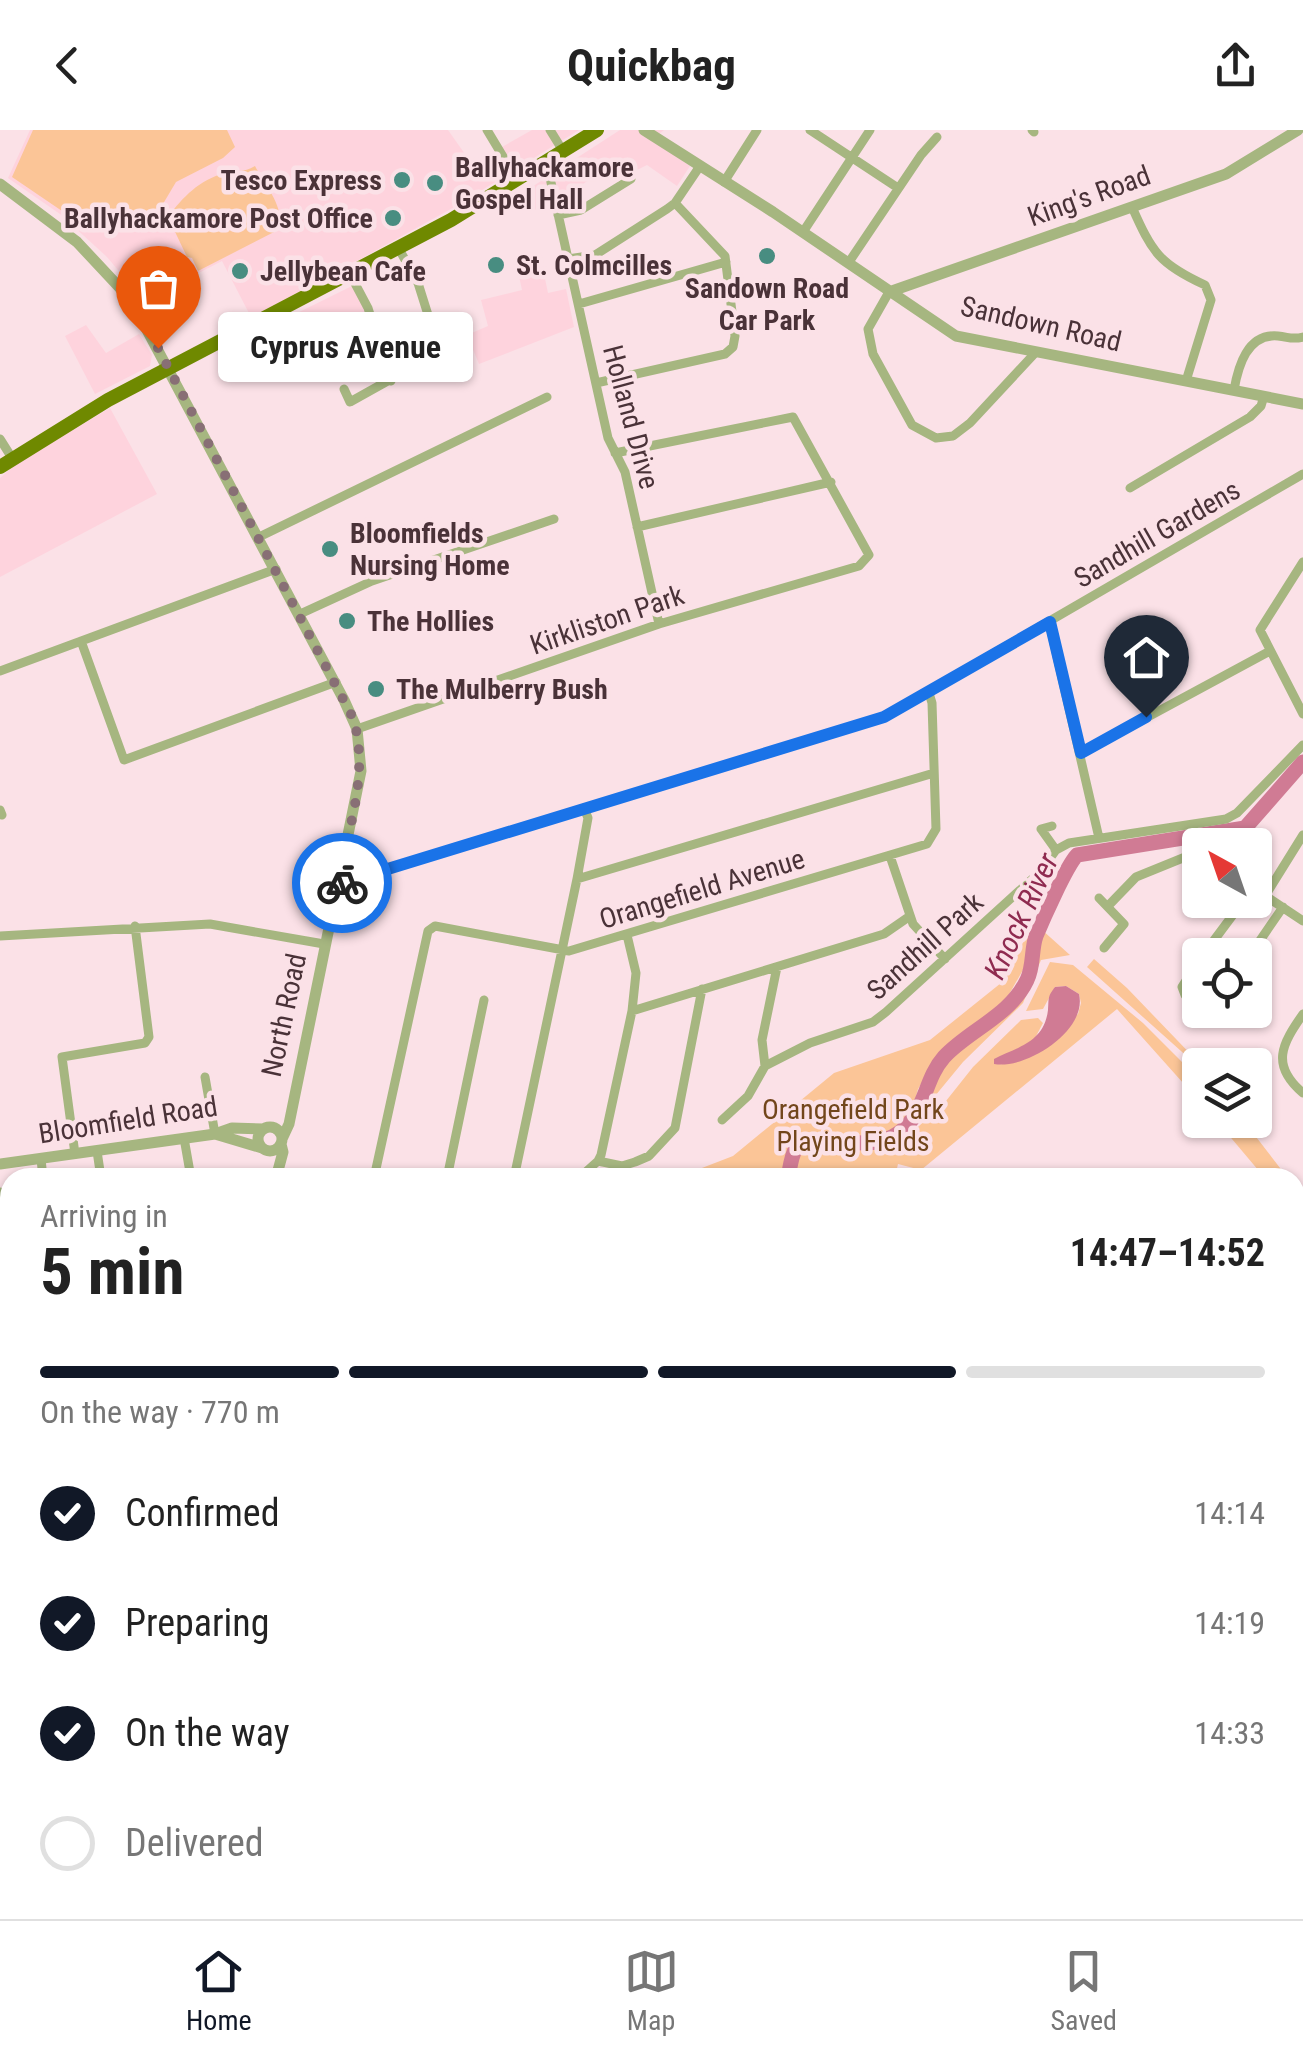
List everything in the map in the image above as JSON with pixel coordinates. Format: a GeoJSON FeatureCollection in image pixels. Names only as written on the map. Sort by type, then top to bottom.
{"type":"FeatureCollection","features":[{"type":"Feature","properties":{"kind":"main road"},"geometry":{"type":"LineString","coordinates":[[6,462],[64,424],[169,367],[400,249],[597,130]]}},
{"type":"Feature","properties":{"kind":"street"},"geometry":{"type":"LineString","coordinates":[[487,130],[518,180]]}},
{"type":"Feature","properties":{"kind":"street"},"geometry":{"type":"LineString","coordinates":[[550,130],[563,151]]}},
{"type":"Feature","properties":{"kind":"street","name":"Sandown Road"},"geometry":{"type":"LineString","coordinates":[[644,130],[956,336],[1303,404]]}},
{"type":"Feature","properties":{"kind":"street"},"geometry":{"type":"LineString","coordinates":[[724,182],[758,130]]}},
{"type":"Feature","properties":{"kind":"street"},"geometry":{"type":"LineString","coordinates":[[810,130],[898,188]]}},
{"type":"Feature","properties":{"kind":"street"},"geometry":{"type":"LineString","coordinates":[[802,232],[870,130]]}},
{"type":"Feature","properties":{"kind":"street","name":"King's Road"},"geometry":{"type":"LineString","coordinates":[[889,292],[1226,174],[1293,131]]}},
{"type":"Feature","properties":{"kind":"street"},"geometry":{"type":"LineString","coordinates":[[849,262],[937,137]]}},
{"type":"Feature","properties":{"kind":"street","name":"Holland Drive"},"geometry":{"type":"LineString","coordinates":[[542,164],[550,178],[608,438],[624,472],[659,624]]}},
{"type":"Feature","properties":{"kind":"street"},"geometry":{"type":"LineString","coordinates":[[568,260],[596,255],[675,203],[700,166]]}},
{"type":"Feature","properties":{"kind":"street"},"geometry":{"type":"LineString","coordinates":[[558,215],[581,210],[631,179]]}},
{"type":"Feature","properties":{"kind":"street","name":"North Road"},"geometry":{"type":"LineString","coordinates":[[0,184],[54,222],[101,266],[133,305],[259,536],[357,729],[361,756],[358,785],[289,1112],[268,1128]]}},
{"type":"Feature","properties":{"kind":"street"},"geometry":{"type":"LineString","coordinates":[[596,382],[729,351],[735,336],[722,250],[675,203]]}},
{"type":"Feature","properties":{"kind":"street"},"geometry":{"type":"LineString","coordinates":[[1132,207],[1149,246],[1175,272],[1205,285],[1210,300],[1186,381]]}},
{"type":"Feature","properties":{"kind":"street"},"geometry":{"type":"LineString","coordinates":[[400,249],[418,283],[440,352]]}},
{"type":"Feature","properties":{"kind":"street"},"geometry":{"type":"LineString","coordinates":[[579,304],[726,262]]}},
{"type":"Feature","properties":{"kind":"street"},"geometry":{"type":"LineString","coordinates":[[350,274],[368,308],[391,382]]}},
{"type":"Feature","properties":{"kind":"street"},"geometry":{"type":"LineString","coordinates":[[889,292],[868,329],[873,354],[912,425],[936,438],[953,436],[970,423],[1036,352]]}},
{"type":"Feature","properties":{"kind":"street"},"geometry":{"type":"LineString","coordinates":[[1234,390],[1238,363],[1252,346],[1276,335],[1294,340],[1303,337]]}},
{"type":"Feature","properties":{"kind":"street"},"geometry":{"type":"LineString","coordinates":[[344,389],[350,402],[461,340]]}},
{"type":"Feature","properties":{"kind":"street"},"geometry":{"type":"LineString","coordinates":[[1130,488],[1250,417],[1264,396]]}},
{"type":"Feature","properties":{"kind":"street"},"geometry":{"type":"LineString","coordinates":[[259,536],[546,397]]}},
{"type":"Feature","properties":{"kind":"street"},"geometry":{"type":"LineString","coordinates":[[615,453],[794,416],[831,482],[636,528]]}},
{"type":"Feature","properties":{"kind":"street"},"geometry":{"type":"LineString","coordinates":[[0,439],[6,462]]}},
{"type":"Feature","properties":{"kind":"street","name":"Sandhill Gardens"},"geometry":{"type":"LineString","coordinates":[[337,884],[884,717],[1303,474]]}},
{"type":"Feature","properties":{"kind":"street","name":"Kirkliston Park"},"geometry":{"type":"LineString","coordinates":[[357,729],[659,624],[859,566],[869,556],[831,482]]}},
{"type":"Feature","properties":{"kind":"street"},"geometry":{"type":"LineString","coordinates":[[300,614],[372,581],[554,519]]}},
{"type":"Feature","properties":{"kind":"street"},"geometry":{"type":"LineString","coordinates":[[1303,562],[1260,626],[1303,714]]}},
{"type":"Feature","properties":{"kind":"street"},"geometry":{"type":"LineString","coordinates":[[0,671],[276,569]]}},
{"type":"Feature","properties":{"kind":"street"},"geometry":{"type":"LineString","coordinates":[[1050,622],[1099,838]]}},
{"type":"Feature","properties":{"kind":"street"},"geometry":{"type":"LineString","coordinates":[[81,641],[124,760],[336,682]]}},
{"type":"Feature","properties":{"kind":"street"},"geometry":{"type":"LineString","coordinates":[[1081,753],[1270,651]]}},
{"type":"Feature","properties":{"kind":"street","name":"Orangefield Avenue"},"geometry":{"type":"LineString","coordinates":[[562,952],[927,844],[936,830],[929,693]]}},
{"type":"Feature","properties":{"kind":"street"},"geometry":{"type":"LineString","coordinates":[[1052,826],[1041,829],[1056,850],[1070,843],[1226,819],[1237,813],[1303,745]]}},
{"type":"Feature","properties":{"kind":"street"},"geometry":{"type":"LineString","coordinates":[[577,879],[934,773]]}},
{"type":"Feature","properties":{"kind":"street"},"geometry":{"type":"LineString","coordinates":[[516,1168],[577,879],[588,818],[584,808]]}},
{"type":"Feature","properties":{"kind":"street"},"geometry":{"type":"LineString","coordinates":[[1272,885],[1303,836]]}},
{"type":"Feature","properties":{"kind":"street","name":"Sandhill Park"},"geometry":{"type":"LineString","coordinates":[[722,1120],[748,1096],[765,1066],[810,1043],[873,1022],[1042,871],[1056,850]]}},
{"type":"Feature","properties":{"kind":"street"},"geometry":{"type":"LineString","coordinates":[[890,856],[913,924],[945,958]]}},
{"type":"Feature","properties":{"kind":"street"},"geometry":{"type":"LineString","coordinates":[[1108,906],[1136,877],[1182,858]]}},
{"type":"Feature","properties":{"kind":"street"},"geometry":{"type":"LineString","coordinates":[[1100,898],[1124,924],[1104,948]]}},
{"type":"Feature","properties":{"kind":"street"},"geometry":{"type":"LineString","coordinates":[[1272,900],[1303,921]]}},
{"type":"Feature","properties":{"kind":"street"},"geometry":{"type":"LineString","coordinates":[[1262,938],[1283,907]]}},
{"type":"Feature","properties":{"kind":"street"},"geometry":{"type":"LineString","coordinates":[[632,1011],[884,934],[910,916]]}},
{"type":"Feature","properties":{"kind":"street"},"geometry":{"type":"LineString","coordinates":[[0,936],[210,924],[324,944]]}},
{"type":"Feature","properties":{"kind":"street"},"geometry":{"type":"LineString","coordinates":[[75,1154],[62,1057],[144,1043],[149,1037],[135,926]]}},
{"type":"Feature","properties":{"kind":"street"},"geometry":{"type":"LineString","coordinates":[[376,1168],[428,931],[434,926],[562,952]]}},
{"type":"Feature","properties":{"kind":"street"},"geometry":{"type":"LineString","coordinates":[[591,1168],[598,1161],[632,1011],[636,973],[627,935]]}},
{"type":"Feature","properties":{"kind":"street"},"geometry":{"type":"LineString","coordinates":[[765,1066],[762,1040],[777,967]]}},
{"type":"Feature","properties":{"kind":"street"},"geometry":{"type":"LineString","coordinates":[[598,1161],[622,1166],[635,1162],[648,1156],[675,1128],[702,989]]}},
{"type":"Feature","properties":{"kind":"street"},"geometry":{"type":"LineString","coordinates":[[449,1168],[484,1000]]}},
{"type":"Feature","properties":{"kind":"street"},"geometry":{"type":"LineString","coordinates":[[1303,1014],[1282,1054],[1289,1080],[1303,1093]]}},
{"type":"Feature","properties":{"kind":"street"},"geometry":{"type":"LineString","coordinates":[[205,1077],[215,1134],[276,1150],[289,1124],[289,1112]]}},
{"type":"Feature","properties":{"kind":"street","name":"Bloomfield Road"},"geometry":{"type":"LineString","coordinates":[[0,1164],[215,1134],[232,1128],[268,1128]]}},
{"type":"Feature","properties":{"kind":"street"},"geometry":{"type":"LineString","coordinates":[[271,1168],[258,1138],[268,1128],[279,1131],[282,1141],[278,1168]]}},
{"type":"Feature","properties":{"kind":"street"},"geometry":{"type":"LineString","coordinates":[[184,1138],[189,1168]]}},
{"type":"Feature","properties":{"kind":"street"},"geometry":{"type":"LineString","coordinates":[[97,1151],[100,1168]]}},
{"type":"Feature","properties":{"kind":"street"},"geometry":{"type":"LineString","coordinates":[[41,1158],[42,1168]]}},
{"type":"Feature","properties":{"kind":"street"},"geometry":{"type":"LineString","coordinates":[[0,1572],[0,1581]]}},
{"type":"Feature","properties":{"kind":"shaded area"},"geometry":{"type":"Polygon","coordinates":[[[30,130],[448,130],[472,164],[532,130],[579,130],[458,205],[252,319],[222,261],[144,301],[107,257],[60,214],[8,178],[30,130]]]}},
{"type":"Feature","properties":{"kind":"shaded area"},"geometry":{"type":"Polygon","coordinates":[[[620,130],[664,130],[652,139],[690,166],[677,186],[647,165],[623,177],[613,163],[553,205],[529,211],[524,192],[620,130]]]}},
{"type":"Feature","properties":{"kind":"shaded area"},"geometry":{"type":"Polygon","coordinates":[[[543,269],[548,293],[566,289],[574,327],[479,364],[467,335],[488,326],[481,300],[522,290],[519,276],[543,269]]]}},
{"type":"Feature","properties":{"kind":"shaded area"},"geometry":{"type":"Polygon","coordinates":[[[358,283],[372,311],[347,323],[341,341],[349,362],[318,375],[294,376],[269,327],[358,283]]]}},
{"type":"Feature","properties":{"kind":"shaded area"},"geometry":{"type":"Polygon","coordinates":[[[86,325],[106,353],[139,334],[152,355],[150,366],[95,394],[65,336],[86,325]]]}},
{"type":"Feature","properties":{"kind":"shaded area"},"geometry":{"type":"Polygon","coordinates":[[[110,408],[157,494],[0,577],[0,478],[16,464],[110,408]]]}},
{"type":"Feature","properties":{"kind":"shaded area"},"geometry":{"type":"Polygon","coordinates":[[[1066,986],[1079,994],[1079,1008],[1064,1034],[1022,1061],[994,1064],[994,1059],[1035,1037],[1045,1021],[1051,993],[1055,987],[1066,986]]]}},
{"type":"Feature","properties":{"kind":"green space"},"geometry":{"type":"Polygon","coordinates":[[[33,130],[227,130],[235,147],[223,158],[176,182],[157,214],[140,219],[93,217],[80,227],[12,177],[33,130]]]}},
{"type":"Feature","properties":{"kind":"green space"},"geometry":{"type":"Polygon","coordinates":[[[255,166],[278,207],[276,231],[198,271],[168,217],[207,180],[255,166]]]}},
{"type":"Feature","properties":{"kind":"green space"},"geometry":{"type":"Polygon","coordinates":[[[1041,929],[1070,955],[1041,960],[1023,1003],[963,1062],[921,1113],[929,1090],[951,1058],[1006,1011],[1025,988],[1035,964],[1041,929]]]}},
{"type":"Feature","properties":{"kind":"green space","name":"Orangefield Park Playing Fields"},"geometry":{"type":"Polygon","coordinates":[[[1036,930],[1028,961],[1007,998],[933,1064],[918,1089],[905,1139],[1021,1020],[1038,1018],[1043,1023],[1034,1040],[999,1066],[1078,1014],[1079,994],[1066,986],[1055,987],[1043,1009],[1026,1011],[1050,962],[1073,965],[1143,1023],[1182,1062],[1182,1082],[1117,1009],[923,1168],[898,1164],[897,1168],[702,1168],[733,1156],[834,1073],[930,1040],[1001,983],[1026,937],[1036,930]]]}},
{"type":"Feature","properties":{"kind":"green space"},"geometry":{"type":"Polygon","coordinates":[[[1094,959],[1127,988],[1185,1048],[1182,1052],[1087,967],[1094,959]]]}},
{"type":"Feature","properties":{"kind":"green space"},"geometry":{"type":"Polygon","coordinates":[[[1231,1138],[1257,1138],[1280,1168],[1256,1168],[1231,1138]]]}},
{"type":"Feature","properties":{"kind":"waterway","name":"Knock River"},"geometry":{"type":"LineString","coordinates":[[790,1168],[794,1151],[805,1141],[883,1141],[899,1133],[913,1118],[944,1057],[1020,993],[1029,975],[1036,936],[1077,855],[1245,828],[1303,762]]}},
{"type":"Feature","properties":{"kind":"way so far"},"geometry":{"type":"LineString","coordinates":[[158,348],[353,718],[361,771],[337,884],[342,883]]}},
{"type":"Feature","properties":{"kind":"place","name":"Tesco Express"},"geometry":{"type":"Point","coordinates":[402,180]}},
{"type":"Feature","properties":{"kind":"place","name":"Ballyhackamore Gospel Hall"},"geometry":{"type":"Point","coordinates":[435,183]}},
{"type":"Feature","properties":{"kind":"place","name":"Ballyhackamore Post Office"},"geometry":{"type":"Point","coordinates":[393,218]}},
{"type":"Feature","properties":{"kind":"place","name":"Sandown Road Car Park"},"geometry":{"type":"Point","coordinates":[767,256]}},
{"type":"Feature","properties":{"kind":"place","name":"St. Colmcilles"},"geometry":{"type":"Point","coordinates":[496,265]}},
{"type":"Feature","properties":{"kind":"place","name":"Jellybean Cafe"},"geometry":{"type":"Point","coordinates":[240,271]}},
{"type":"Feature","properties":{"kind":"place","name":"Cyprus Avenue"},"geometry":{"type":"Point","coordinates":[158,348]}},
{"type":"Feature","properties":{"kind":"place","name":"Bloomfields Nursing Home"},"geometry":{"type":"Point","coordinates":[330,549]}},
{"type":"Feature","properties":{"kind":"place","name":"The Hollies"},"geometry":{"type":"Point","coordinates":[347,621]}},
{"type":"Feature","properties":{"kind":"place","name":"The Mulberry Bush"},"geometry":{"type":"Point","coordinates":[376,689]}},
{"type":"Feature","properties":{"kind":"route"},"geometry":{"type":"LineString","coordinates":[[342,883],[884,717],[1050,622],[1081,753],[1146,717]]}}]}
